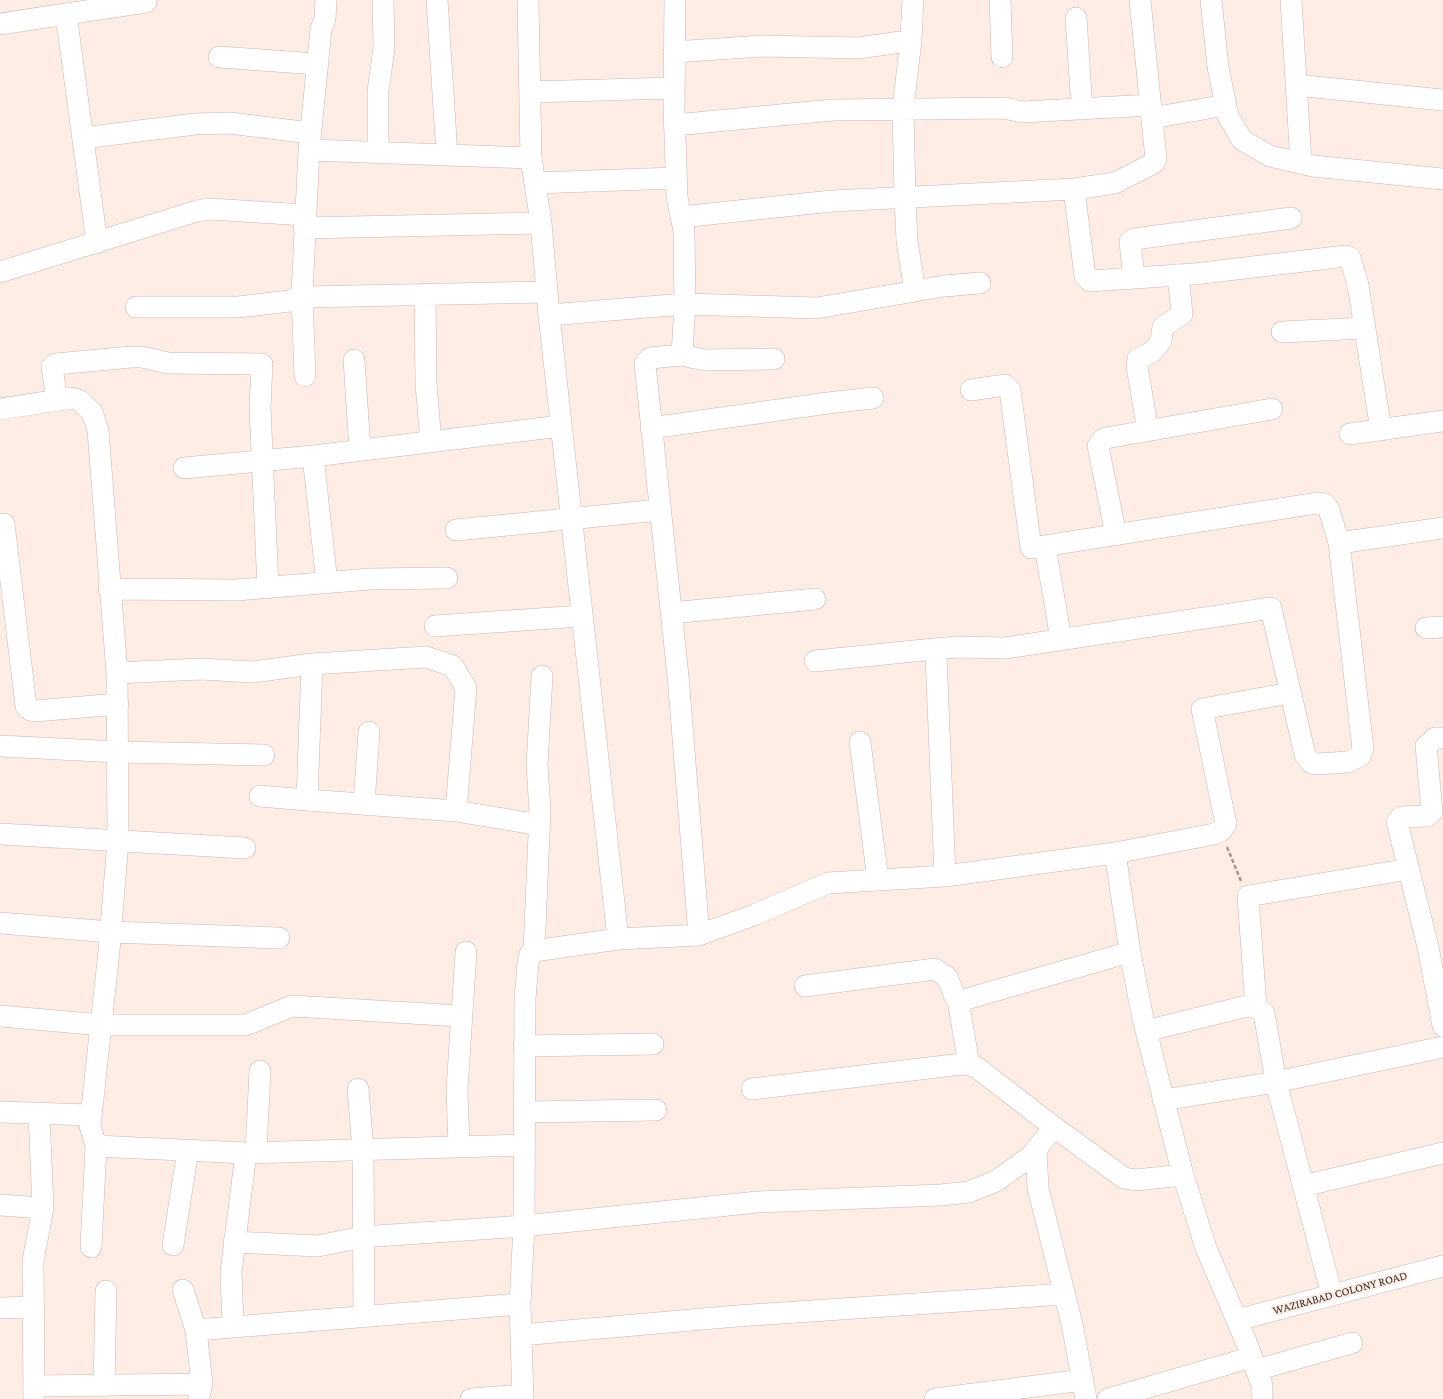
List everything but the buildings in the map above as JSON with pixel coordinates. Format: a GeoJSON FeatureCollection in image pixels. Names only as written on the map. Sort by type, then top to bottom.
{"type":"FeatureCollection","features":[{"type":"Feature","properties":{"kind":"street"},"geometry":{"type":"LineString","coordinates":[[305,376],[302,296],[304,295],[309,141],[326,0]]}},
{"type":"Feature","properties":{"kind":"street"},"geometry":{"type":"LineString","coordinates":[[378,153],[378,92],[384,48],[383,0]]}},
{"type":"Feature","properties":{"kind":"street"},"geometry":{"type":"LineString","coordinates":[[437,0],[447,155]]}},
{"type":"Feature","properties":{"kind":"street"},"geometry":{"type":"LineString","coordinates":[[528,0],[531,158],[541,223],[546,292],[618,939]]}},
{"type":"Feature","properties":{"kind":"street"},"geometry":{"type":"LineString","coordinates":[[675,0],[674,125],[676,178],[684,231],[682,354]]}},
{"type":"Feature","properties":{"kind":"street"},"geometry":{"type":"LineString","coordinates":[[913,0],[904,108],[907,242],[915,291]]}},
{"type":"Feature","properties":{"kind":"street"},"geometry":{"type":"LineString","coordinates":[[1000,0],[1002,57]]}},
{"type":"Feature","properties":{"kind":"street"},"geometry":{"type":"LineString","coordinates":[[681,217],[832,201],[1074,189],[1116,183],[1154,164],[1156,158],[1140,0]]}},
{"type":"Feature","properties":{"kind":"street"},"geometry":{"type":"LineString","coordinates":[[1211,0],[1218,67],[1228,116],[1242,140],[1270,156],[1301,163],[1443,182]]}},
{"type":"Feature","properties":{"kind":"street"},"geometry":{"type":"LineString","coordinates":[[1292,0],[1301,163]]}},
{"type":"Feature","properties":{"kind":"street"},"geometry":{"type":"LineString","coordinates":[[0,24],[146,2]]}},
{"type":"Feature","properties":{"kind":"street"},"geometry":{"type":"LineString","coordinates":[[66,14],[97,242]]}},
{"type":"Feature","properties":{"kind":"street"},"geometry":{"type":"LineString","coordinates":[[1076,18],[1082,108]]}},
{"type":"Feature","properties":{"kind":"street"},"geometry":{"type":"LineString","coordinates":[[674,52],[762,46],[858,48],[911,40]]}},
{"type":"Feature","properties":{"kind":"street"},"geometry":{"type":"LineString","coordinates":[[218,57],[317,64]]}},
{"type":"Feature","properties":{"kind":"street"},"geometry":{"type":"LineString","coordinates":[[1296,85],[1443,100]]}},
{"type":"Feature","properties":{"kind":"street"},"geometry":{"type":"LineString","coordinates":[[530,92],[674,88]]}},
{"type":"Feature","properties":{"kind":"street"},"geometry":{"type":"LineString","coordinates":[[674,125],[833,110],[1006,108],[1022,112],[1082,108],[1152,111],[1226,105]]}},
{"type":"Feature","properties":{"kind":"street"},"geometry":{"type":"LineString","coordinates":[[83,138],[203,124],[230,123],[309,141],[378,153],[531,158]]}},
{"type":"Feature","properties":{"kind":"street"},"geometry":{"type":"LineString","coordinates":[[535,183],[676,178]]}},
{"type":"Feature","properties":{"kind":"street"},"geometry":{"type":"LineString","coordinates":[[1074,189],[1085,276],[1090,281],[1178,275],[1346,256],[1352,262],[1365,328],[1381,430]]}},
{"type":"Feature","properties":{"kind":"street"},"geometry":{"type":"LineString","coordinates":[[0,272],[197,211],[210,209],[305,221],[541,223]]}},
{"type":"Feature","properties":{"kind":"street"},"geometry":{"type":"LineString","coordinates":[[1134,278],[1130,242],[1134,239],[1291,218]]}},
{"type":"Feature","properties":{"kind":"street"},"geometry":{"type":"LineString","coordinates":[[1148,431],[1137,368],[1138,359],[1152,352],[1161,342],[1163,327],[1182,314],[1178,275]]}},
{"type":"Feature","properties":{"kind":"street"},"geometry":{"type":"LineString","coordinates":[[549,315],[684,304],[817,308],[980,282]]}},
{"type":"Feature","properties":{"kind":"street"},"geometry":{"type":"LineString","coordinates":[[136,307],[238,307],[290,301],[304,295],[546,292]]}},
{"type":"Feature","properties":{"kind":"street"},"geometry":{"type":"LineString","coordinates":[[425,294],[426,384],[431,442]]}},
{"type":"Feature","properties":{"kind":"street"},"geometry":{"type":"LineString","coordinates":[[1282,332],[1365,328]]}},
{"type":"Feature","properties":{"kind":"street"},"geometry":{"type":"LineString","coordinates":[[699,935],[671,613],[645,364],[650,358],[682,354],[704,360],[774,359]]}},
{"type":"Feature","properties":{"kind":"street"},"geometry":{"type":"LineString","coordinates":[[56,400],[52,367],[56,364],[131,357],[142,357],[168,363],[262,364],[260,407],[268,588]]}},
{"type":"Feature","properties":{"kind":"street"},"geometry":{"type":"LineString","coordinates":[[354,360],[360,450]]}},
{"type":"Feature","properties":{"kind":"street"},"geometry":{"type":"LineString","coordinates":[[815,661],[958,647],[1005,648],[1270,608],[1308,761],[1318,764],[1348,762],[1360,756],[1363,749],[1339,543],[1329,510],[1325,504],[1317,503],[1033,548],[1029,546],[1010,390],[1005,385],[971,390]]}},
{"type":"Feature","properties":{"kind":"street"},"geometry":{"type":"LineString","coordinates":[[0,409],[72,398],[79,400],[94,417],[98,430],[117,673],[118,841],[102,1025],[90,1126],[96,1146],[91,1247]]}},
{"type":"Feature","properties":{"kind":"street"},"geometry":{"type":"LineString","coordinates":[[651,428],[828,402],[874,398]]}},
{"type":"Feature","properties":{"kind":"street"},"geometry":{"type":"LineString","coordinates":[[1116,535],[1098,446],[1106,438],[1272,409]]}},
{"type":"Feature","properties":{"kind":"street"},"geometry":{"type":"LineString","coordinates":[[1350,434],[1443,421]]}},
{"type":"Feature","properties":{"kind":"street"},"geometry":{"type":"LineString","coordinates":[[184,468],[313,456],[561,426]]}},
{"type":"Feature","properties":{"kind":"street"},"geometry":{"type":"LineString","coordinates":[[313,456],[327,583]]}},
{"type":"Feature","properties":{"kind":"street"},"geometry":{"type":"LineString","coordinates":[[456,530],[660,510]]}},
{"type":"Feature","properties":{"kind":"street"},"geometry":{"type":"LineString","coordinates":[[4,524],[26,706],[30,710],[35,711],[118,704]]}},
{"type":"Feature","properties":{"kind":"street"},"geometry":{"type":"LineString","coordinates":[[1339,543],[1443,528]]}},
{"type":"Feature","properties":{"kind":"street"},"geometry":{"type":"LineString","coordinates":[[1045,546],[1061,639]]}},
{"type":"Feature","properties":{"kind":"street"},"geometry":{"type":"LineString","coordinates":[[109,589],[236,590],[370,579],[447,578]]}},
{"type":"Feature","properties":{"kind":"street"},"geometry":{"type":"LineString","coordinates":[[671,613],[815,599]]}},
{"type":"Feature","properties":{"kind":"street"},"geometry":{"type":"LineString","coordinates":[[435,626],[582,616]]}},
{"type":"Feature","properties":{"kind":"street"},"geometry":{"type":"LineString","coordinates":[[934,650],[936,655],[945,876]]}},
{"type":"Feature","properties":{"kind":"street"},"geometry":{"type":"LineString","coordinates":[[117,673],[201,670],[253,672],[312,664],[426,657],[453,666],[466,688],[456,811]]}},
{"type":"Feature","properties":{"kind":"street"},"geometry":{"type":"LineString","coordinates":[[307,800],[312,664]]}},
{"type":"Feature","properties":{"kind":"street"},"geometry":{"type":"LineString","coordinates":[[534,951],[540,825],[537,765],[542,676]]}},
{"type":"Feature","properties":{"kind":"street"},"geometry":{"type":"LineString","coordinates":[[471,1399],[523,1397],[520,1304],[524,1226],[524,1046],[530,954],[534,951],[618,939],[699,935],[754,915],[828,883],[945,876],[1115,853],[1221,831],[1226,824],[1202,709],[1290,693]]}},
{"type":"Feature","properties":{"kind":"street"},"geometry":{"type":"LineString","coordinates":[[364,804],[369,732]]}},
{"type":"Feature","properties":{"kind":"street"},"geometry":{"type":"LineString","coordinates":[[1443,738],[1435,738],[1426,746],[1437,802],[1432,812],[1427,816],[1401,817],[1398,822],[1428,947],[1443,1026]]}},
{"type":"Feature","properties":{"kind":"street"},"geometry":{"type":"LineString","coordinates":[[860,742],[878,880]]}},
{"type":"Feature","properties":{"kind":"street"},"geometry":{"type":"LineString","coordinates":[[0,746],[118,752],[264,755]]}},
{"type":"Feature","properties":{"kind":"street"},"geometry":{"type":"LineString","coordinates":[[260,796],[456,811],[540,825]]}},
{"type":"Feature","properties":{"kind":"street"},"geometry":{"type":"LineString","coordinates":[[0,834],[245,848]]}},
{"type":"Feature","properties":{"kind":"street"},"geometry":{"type":"LineString","coordinates":[[1115,853],[1130,952],[1146,1031],[1183,1175],[1206,1248],[1262,1385],[1262,1399]]}},
{"type":"Feature","properties":{"kind":"street"},"geometry":{"type":"LineString","coordinates":[[1256,1007],[1248,896],[1408,869]]}},
{"type":"Feature","properties":{"kind":"street"},"geometry":{"type":"LineString","coordinates":[[0,923],[111,932],[279,938]]}},
{"type":"Feature","properties":{"kind":"street"},"geometry":{"type":"LineString","coordinates":[[459,1147],[457,1089],[466,952]]}},
{"type":"Feature","properties":{"kind":"street"},"geometry":{"type":"LineString","coordinates":[[958,1000],[1130,952]]}},
{"type":"Feature","properties":{"kind":"street"},"geometry":{"type":"LineString","coordinates":[[805,986],[935,969],[947,977],[958,1000],[970,1065]]}},
{"type":"Feature","properties":{"kind":"street"},"geometry":{"type":"LineString","coordinates":[[0,1016],[102,1025],[246,1025],[292,1006],[461,1016]]}},
{"type":"Feature","properties":{"kind":"street"},"geometry":{"type":"LineString","coordinates":[[1146,1031],[1247,1006],[1256,1007],[1264,1013],[1276,1082],[1332,1295]]}},
{"type":"Feature","properties":{"kind":"street"},"geometry":{"type":"LineString","coordinates":[[524,1046],[653,1044]]}},
{"type":"Feature","properties":{"kind":"street"},"geometry":{"type":"LineString","coordinates":[[1163,1100],[1276,1082],[1443,1046]]}},
{"type":"Feature","properties":{"kind":"street"},"geometry":{"type":"LineString","coordinates":[[752,1089],[970,1065],[976,1067],[1124,1178],[1136,1180],[1183,1175]]}},
{"type":"Feature","properties":{"kind":"street"},"geometry":{"type":"LineString","coordinates":[[233,1327],[231,1272],[234,1242],[251,1153],[260,1071]]}},
{"type":"Feature","properties":{"kind":"street"},"geometry":{"type":"LineString","coordinates":[[358,1089],[363,1150],[362,1237],[364,1315]]}},
{"type":"Feature","properties":{"kind":"street"},"geometry":{"type":"LineString","coordinates":[[525,1112],[656,1110]]}},
{"type":"Feature","properties":{"kind":"street"},"geometry":{"type":"LineString","coordinates":[[0,1112],[91,1115]]}},
{"type":"Feature","properties":{"kind":"street"},"geometry":{"type":"LineString","coordinates":[[39,1114],[42,1208],[33,1261],[34,1392],[104,1386],[200,1392],[196,1330],[183,1290]]}},
{"type":"Feature","properties":{"kind":"street"},"geometry":{"type":"LineString","coordinates":[[234,1242],[318,1246],[362,1237],[524,1226],[758,1202],[941,1195],[969,1192],[996,1181],[1036,1150],[1054,1127]]}},
{"type":"Feature","properties":{"kind":"street"},"geometry":{"type":"LineString","coordinates":[[96,1146],[251,1153],[524,1145]]}},
{"type":"Feature","properties":{"kind":"street"},"geometry":{"type":"LineString","coordinates":[[173,1245],[188,1150]]}},
{"type":"Feature","properties":{"kind":"street"},"geometry":{"type":"LineString","coordinates":[[935,1399],[1084,1390],[1065,1294],[1038,1188],[1036,1150]]}},
{"type":"Feature","properties":{"kind":"street"},"geometry":{"type":"LineString","coordinates":[[1303,1186],[1443,1153]]}},
{"type":"Feature","properties":{"kind":"street"},"geometry":{"type":"LineString","coordinates":[[0,1205],[42,1208]]}},
{"type":"Feature","properties":{"kind":"street","name":"WAZIRABAD COLONY ROAD"},"geometry":{"type":"LineString","coordinates":[[1236,1320],[1443,1266]]}},
{"type":"Feature","properties":{"kind":"street"},"geometry":{"type":"LineString","coordinates":[[104,1386],[106,1291]]}},
{"type":"Feature","properties":{"kind":"street"},"geometry":{"type":"LineString","coordinates":[[521,1335],[736,1316],[1065,1294]]}},
{"type":"Feature","properties":{"kind":"street"},"geometry":{"type":"LineString","coordinates":[[196,1330],[364,1315],[520,1304]]}},
{"type":"Feature","properties":{"kind":"street"},"geometry":{"type":"LineString","coordinates":[[0,1308],[34,1307]]}},
{"type":"Feature","properties":{"kind":"street"},"geometry":{"type":"LineString","coordinates":[[1108,1399],[1352,1343]]}},
{"type":"Feature","properties":{"kind":"path"},"geometry":{"type":"LineString","coordinates":[[1221,831],[1248,896]]}}]}
